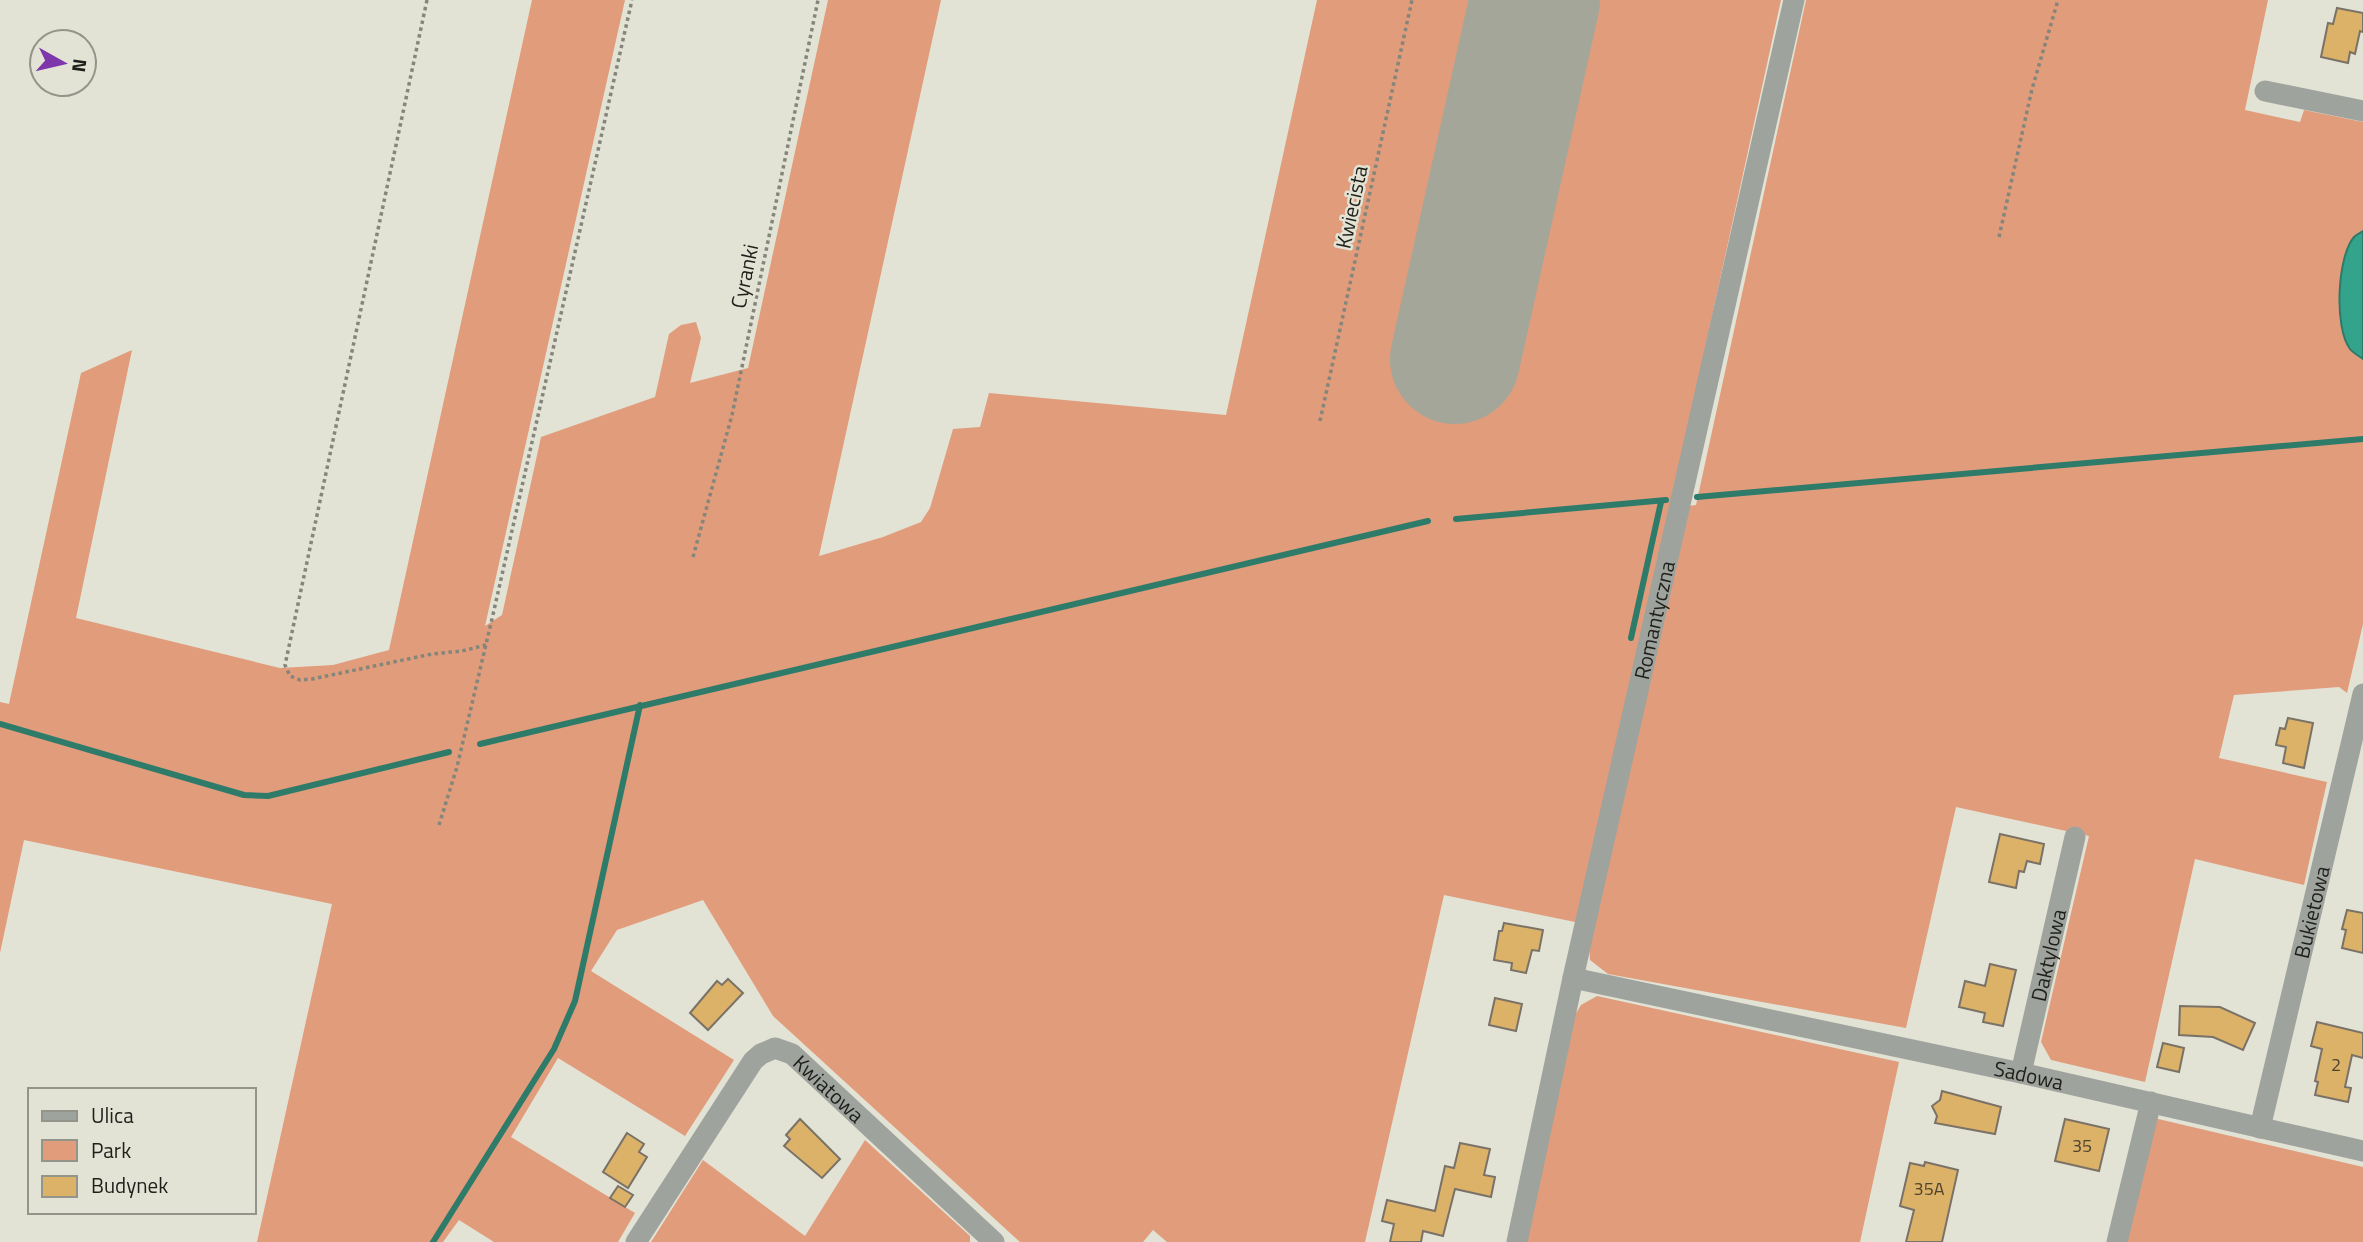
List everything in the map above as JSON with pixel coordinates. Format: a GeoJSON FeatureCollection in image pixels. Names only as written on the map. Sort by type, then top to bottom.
{"type":"FeatureCollection","features":[{"type":"Feature","properties":{"kind":"street","name":"Romantyczna"},"geometry":{"type":"LineString","coordinates":[[1517,1242],[1573,978],[1794,0]]}},
{"type":"Feature","properties":{"kind":"street"},"geometry":{"type":"LineString","coordinates":[[2264,91],[2363,111]]}},
{"type":"Feature","properties":{"kind":"street","name":"Bukietowa"},"geometry":{"type":"LineString","coordinates":[[2260,1128],[2363,694]]}},
{"type":"Feature","properties":{"kind":"street","name":"Daktylowa"},"geometry":{"type":"LineString","coordinates":[[2021,1073],[2074,837]]}},
{"type":"Feature","properties":{"kind":"street","name":"Sadowa"},"geometry":{"type":"LineString","coordinates":[[1573,978],[2151,1101],[2363,1151]]}},
{"type":"Feature","properties":{"kind":"street","name":"Kwiatowa"},"geometry":{"type":"LineString","coordinates":[[636,1242],[753,1061],[775,1048],[792,1054],[990,1240]]}},
{"type":"Feature","properties":{"kind":"street"},"geometry":{"type":"LineString","coordinates":[[2117,1242],[2151,1101]]}},
{"type":"Feature","properties":{"kind":"path"},"geometry":{"type":"LineString","coordinates":[[427,0],[285,665],[290,676],[300,680],[312,679],[432,654],[462,652],[486,645]]}},
{"type":"Feature","properties":{"kind":"path"},"geometry":{"type":"LineString","coordinates":[[439,825],[457,766],[486,645],[632,0]]}},
{"type":"Feature","properties":{"kind":"path","name":"Cyranki"},"geometry":{"type":"LineString","coordinates":[[693,557],[732,415],[818,0]]}},
{"type":"Feature","properties":{"kind":"path","name":"Kwiecista"},"geometry":{"type":"LineString","coordinates":[[1320,421],[1412,0]]}},
{"type":"Feature","properties":{"kind":"path"},"geometry":{"type":"LineString","coordinates":[[1999,237],[2032,89],[2058,0]]}},
{"type":"Feature","properties":{"kind":"green space"},"geometry":{"type":"Polygon","coordinates":[[[532,0],[625,0],[485,626],[502,615],[541,437],[655,397],[669,334],[681,325],[696,322],[701,338],[690,383],[748,368],[828,0],[941,0],[819,556],[883,537],[921,522],[930,508],[953,429],[980,427],[989,393],[1226,415],[1317,0],[1781,0],[1582,912],[1575,922],[1444,895],[1365,1242],[1167,1242],[1153,1230],[1143,1242],[1020,1242],[773,1016],[703,900],[617,930],[591,971],[734,1060],[685,1136],[558,1058],[511,1137],[635,1213],[618,1242],[494,1242],[459,1220],[443,1242],[257,1242],[332,904],[24,840],[0,953],[0,702],[9,704],[81,373],[132,350],[76,618],[280,668],[333,665],[389,650],[532,0]]]}},
{"type":"Feature","properties":{"kind":"green space"},"geometry":{"type":"Polygon","coordinates":[[[1806,0],[2268,0],[2245,110],[2300,122],[2304,110],[2363,122],[2363,624],[2347,693],[2339,687],[2234,695],[2219,758],[2327,782],[2304,885],[2195,859],[2145,1082],[2051,1060],[2041,1042],[2089,836],[1956,807],[1906,1028],[1608,974],[1590,960],[1589,944],[1689,506],[1696,505],[1806,0]]]}},
{"type":"Feature","properties":{"kind":"green space"},"geometry":{"type":"Polygon","coordinates":[[[1597,996],[1899,1062],[1860,1242],[1525,1242],[1575,1015],[1581,1005],[1597,996]]]}},
{"type":"Feature","properties":{"kind":"green space"},"geometry":{"type":"Polygon","coordinates":[[[2154,1118],[2363,1167],[2363,1242],[2124,1242],[2154,1118]]]}},
{"type":"Feature","properties":{"kind":"green space"},"geometry":{"type":"Polygon","coordinates":[[[865,1140],[970,1236],[970,1242],[651,1242],[703,1160],[805,1236],[865,1140]]]}},
{"type":"Feature","properties":{"kind":"water"},"geometry":{"type":"Polygon","coordinates":[[[2363,231],[2363,359],[2351,350],[2345,339],[2341,325],[2340,293],[2348,247],[2354,237],[2363,231]]]}},
{"type":"Feature","properties":{"kind":"building"},"geometry":{"type":"Polygon","coordinates":[[[2337,8],[2363,13],[2363,32],[2360,31],[2355,54],[2350,52],[2348,63],[2321,57],[2328,23],[2333,24],[2337,8]]]}},
{"type":"Feature","properties":{"kind":"building"},"geometry":{"type":"Polygon","coordinates":[[[2288,718],[2313,723],[2304,768],[2283,763],[2286,747],[2276,745],[2280,728],[2285,729],[2288,718]]]}},
{"type":"Feature","properties":{"kind":"building"},"geometry":{"type":"Polygon","coordinates":[[[2000,834],[2044,844],[2040,864],[2027,861],[2024,872],[2019,871],[2016,888],[1989,882],[2000,834]]]}},
{"type":"Feature","properties":{"kind":"building"},"geometry":{"type":"Polygon","coordinates":[[[2347,910],[2363,913],[2363,953],[2342,948],[2346,930],[2342,929],[2347,910]]]}},
{"type":"Feature","properties":{"kind":"building"},"geometry":{"type":"Polygon","coordinates":[[[1504,923],[1543,930],[1539,951],[1532,950],[1526,973],[1511,970],[1512,963],[1494,960],[1499,931],[1502,931],[1504,923]]]}},
{"type":"Feature","properties":{"kind":"building"},"geometry":{"type":"Polygon","coordinates":[[[1990,964],[2016,970],[2003,1026],[1983,1022],[1985,1013],[1959,1007],[1965,981],[1985,986],[1990,964]]]}},
{"type":"Feature","properties":{"kind":"building"},"geometry":{"type":"Polygon","coordinates":[[[728,979],[743,993],[708,1030],[690,1013],[717,981],[722,985],[728,979]]]}},
{"type":"Feature","properties":{"kind":"building"},"geometry":{"type":"Polygon","coordinates":[[[1495,998],[1522,1004],[1516,1031],[1489,1025],[1495,998]]]}},
{"type":"Feature","properties":{"kind":"building"},"geometry":{"type":"Polygon","coordinates":[[[2180,1006],[2220,1007],[2255,1023],[2243,1050],[2213,1037],[2179,1035],[2180,1006]]]}},
{"type":"Feature","properties":{"kind":"building"},"geometry":{"type":"Polygon","coordinates":[[[2317,1022],[2363,1033],[2363,1058],[2352,1055],[2345,1087],[2351,1088],[2348,1102],[2315,1095],[2318,1082],[2315,1081],[2322,1049],[2311,1046],[2317,1022]]]}},
{"type":"Feature","properties":{"kind":"building"},"geometry":{"type":"Polygon","coordinates":[[[2163,1043],[2184,1048],[2179,1072],[2157,1067],[2163,1043]]]}},
{"type":"Feature","properties":{"kind":"building"},"geometry":{"type":"Polygon","coordinates":[[[1942,1091],[2001,1107],[1995,1134],[1935,1123],[1937,1116],[1932,1106],[1940,1100],[1942,1091]]]}},
{"type":"Feature","properties":{"kind":"building"},"geometry":{"type":"Polygon","coordinates":[[[800,1119],[840,1159],[822,1178],[784,1146],[790,1139],[786,1135],[800,1119]]]}},
{"type":"Feature","properties":{"kind":"building"},"geometry":{"type":"Polygon","coordinates":[[[2065,1119],[2109,1129],[2099,1171],[2055,1161],[2065,1119]]]}},
{"type":"Feature","properties":{"kind":"building"},"geometry":{"type":"Polygon","coordinates":[[[627,1133],[644,1144],[639,1152],[647,1157],[628,1188],[603,1172],[627,1133]]]}},
{"type":"Feature","properties":{"kind":"building"},"geometry":{"type":"Polygon","coordinates":[[[1460,1143],[1490,1149],[1484,1175],[1495,1177],[1491,1197],[1455,1189],[1443,1236],[1423,1231],[1421,1242],[1390,1242],[1394,1224],[1382,1221],[1387,1200],[1435,1211],[1445,1166],[1454,1168],[1460,1143]]]}},
{"type":"Feature","properties":{"kind":"building"},"geometry":{"type":"Polygon","coordinates":[[[1925,1162],[1958,1170],[1942,1242],[1906,1242],[1914,1210],[1900,1206],[1910,1163],[1924,1166],[1925,1162]]]}},
{"type":"Feature","properties":{"kind":"building"},"geometry":{"type":"Polygon","coordinates":[[[618,1186],[633,1195],[625,1207],[610,1198],[618,1186]]]}},
{"type":"Feature","properties":{"kind":"waterway"},"geometry":{"type":"LineString","coordinates":[[1697,497],[2363,439]]}},
{"type":"Feature","properties":{"kind":"waterway"},"geometry":{"type":"LineString","coordinates":[[1456,519],[1666,500]]}},
{"type":"Feature","properties":{"kind":"waterway"},"geometry":{"type":"LineString","coordinates":[[1631,638],[1661,502]]}},
{"type":"Feature","properties":{"kind":"waterway"},"geometry":{"type":"LineString","coordinates":[[480,744],[1428,521]]}},
{"type":"Feature","properties":{"kind":"waterway"},"geometry":{"type":"LineString","coordinates":[[433,1242],[554,1049],[575,1001],[640,705]]}},
{"type":"Feature","properties":{"kind":"waterway"},"geometry":{"type":"LineString","coordinates":[[0,724],[244,795],[268,796],[449,752]]}},
{"type":"Feature","properties":{"kind":"runway"},"geometry":{"type":"LineString","coordinates":[[1455,359],[1535,0]]}}]}
